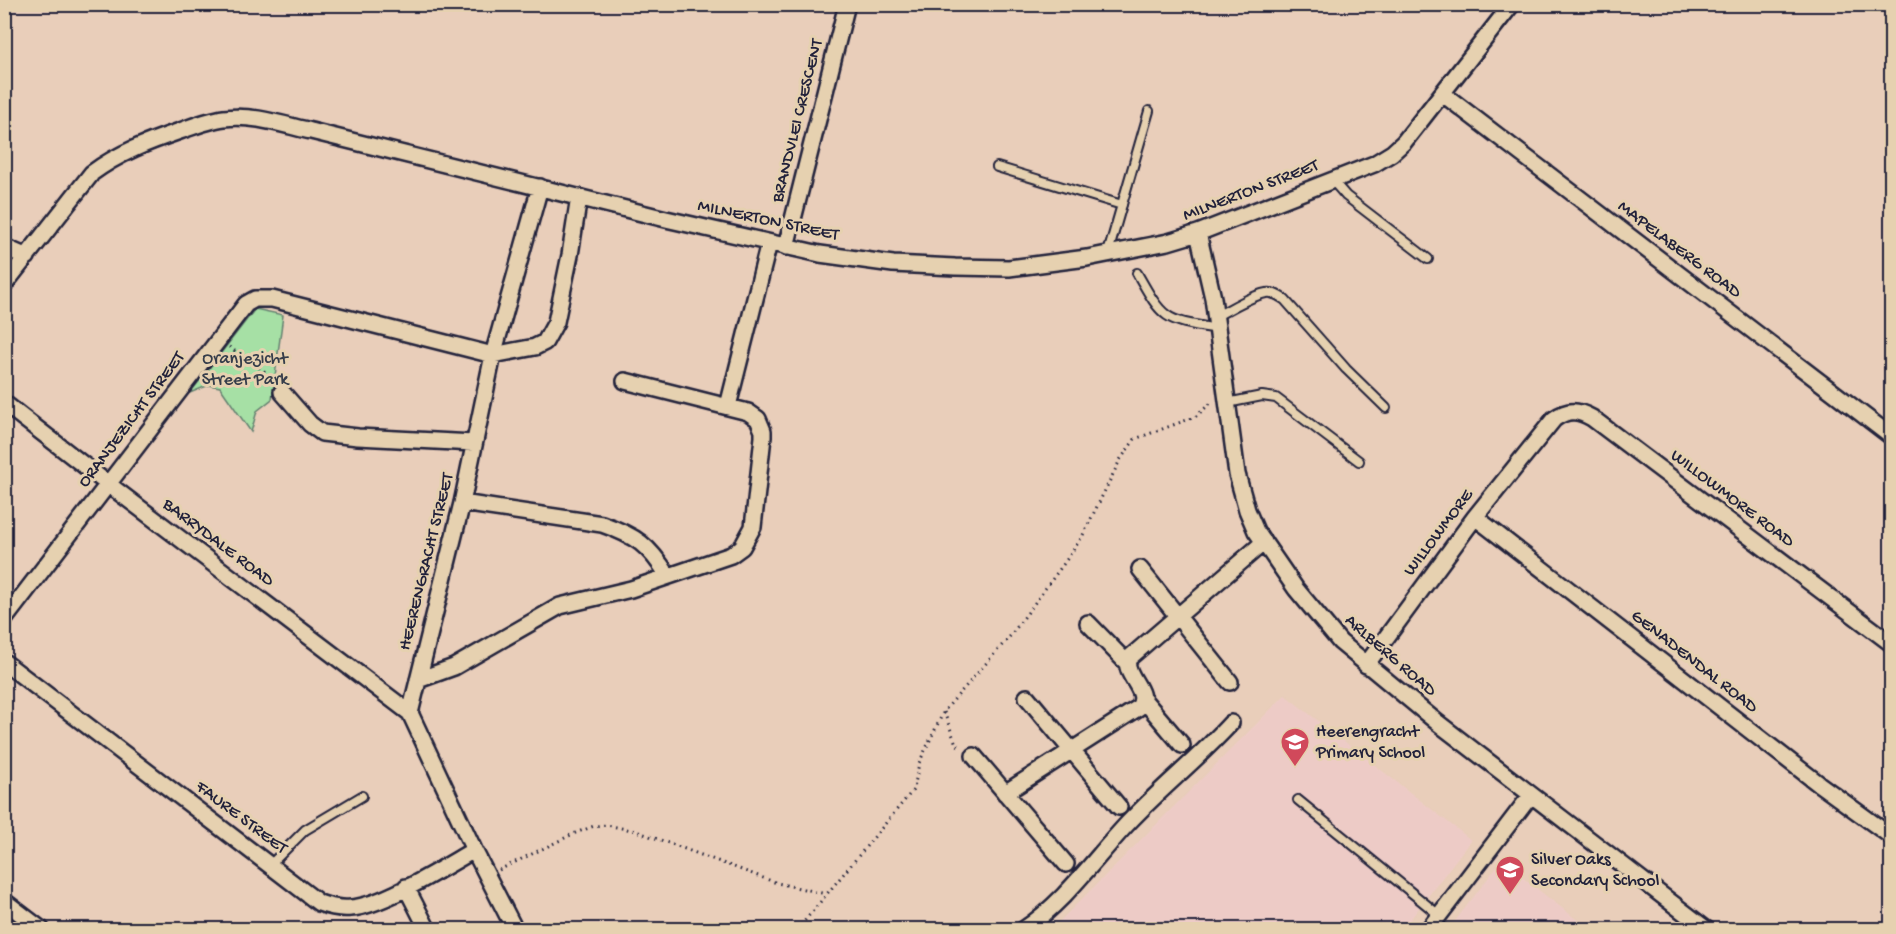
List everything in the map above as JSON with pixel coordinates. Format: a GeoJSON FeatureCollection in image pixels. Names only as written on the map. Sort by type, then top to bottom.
{"type":"FeatureCollection","features":[{"type":"Feature","properties":{"kind":"street","name":"BRANDVLEI CRESCENT"},"geometry":{"type":"LineString","coordinates":[[786,246],[847,4]]}},
{"type":"Feature","properties":{"kind":"street","name":"MILNERTON STREET"},"geometry":{"type":"LineString","coordinates":[[4,285],[92,173],[109,160],[156,139],[225,118],[264,120],[769,243],[853,260],[1009,268],[1108,255],[1198,233],[1374,164],[1392,153],[1404,142],[1443,94],[1512,4]]}},
{"type":"Feature","properties":{"kind":"street","name":"MAPELABERG ROAD"},"geometry":{"type":"LineString","coordinates":[[1443,94],[1892,437]]}},
{"type":"Feature","properties":{"kind":"street","name":"HEERENGRACHT STREET"},"geometry":{"type":"LineString","coordinates":[[410,713],[462,502],[493,355],[540,188]]}},
{"type":"Feature","properties":{"kind":"street"},"geometry":{"type":"LineString","coordinates":[[493,355],[541,345],[552,330],[563,294],[579,197]]}},
{"type":"Feature","properties":{"kind":"street","name":"ARLBERG ROAD"},"geometry":{"type":"LineString","coordinates":[[1198,233],[1217,323],[1237,474],[1247,510],[1264,542],[1315,613],[1340,642],[1366,664],[1531,795],[1707,930]]}},
{"type":"Feature","properties":{"kind":"street"},"geometry":{"type":"LineString","coordinates":[[728,406],[769,243]]}},
{"type":"Feature","properties":{"kind":"street"},"geometry":{"type":"LineString","coordinates":[[4,247],[27,257]]}},
{"type":"Feature","properties":{"kind":"street","name":"ORANJEZICHT STREET"},"geometry":{"type":"LineString","coordinates":[[4,620],[246,304],[255,299],[264,297],[493,355]]}},
{"type":"Feature","properties":{"kind":"street"},"geometry":{"type":"LineString","coordinates":[[418,680],[454,667],[560,606],[631,589],[731,555],[742,547],[753,527],[757,511],[764,431],[759,419],[728,406],[625,381]]}},
{"type":"Feature","properties":{"kind":"street"},"geometry":{"type":"LineString","coordinates":[[282,392],[310,424],[322,433],[474,443]]}},
{"type":"Feature","properties":{"kind":"street","name":"BARRYDALE ROAD"},"geometry":{"type":"LineString","coordinates":[[4,403],[410,713]]}},
{"type":"Feature","properties":{"kind":"street","name":"WILLOWMORE ROAD"},"geometry":{"type":"LineString","coordinates":[[1547,428],[1554,419],[1568,412],[1576,411],[1592,418],[1892,644]]}},
{"type":"Feature","properties":{"kind":"street","name":"WILLOWMORE"},"geometry":{"type":"LineString","coordinates":[[1366,664],[1475,517],[1547,428]]}},
{"type":"Feature","properties":{"kind":"street"},"geometry":{"type":"LineString","coordinates":[[462,502],[602,524],[623,531],[649,549],[668,576]]}},
{"type":"Feature","properties":{"kind":"street","name":"GENADENDAL ROAD"},"geometry":{"type":"LineString","coordinates":[[1475,517],[1819,784],[1892,837]]}},
{"type":"Feature","properties":{"kind":"street"},"geometry":{"type":"LineString","coordinates":[[1126,662],[1129,657],[1264,542]]}},
{"type":"Feature","properties":{"kind":"street"},"geometry":{"type":"LineString","coordinates":[[1140,570],[1230,682]]}},
{"type":"Feature","properties":{"kind":"street"},"geometry":{"type":"LineString","coordinates":[[1088,623],[1126,662],[1143,699],[1182,745]]}},
{"type":"Feature","properties":{"kind":"street","name":"FAURE STREET"},"geometry":{"type":"LineString","coordinates":[[4,662],[319,903],[334,908],[354,908],[371,904],[406,888],[474,850]]}},
{"type":"Feature","properties":{"kind":"street"},"geometry":{"type":"LineString","coordinates":[[1027,697],[1119,807]]}},
{"type":"Feature","properties":{"kind":"street"},"geometry":{"type":"LineString","coordinates":[[1005,793],[1134,711],[1142,704],[1143,699]]}},
{"type":"Feature","properties":{"kind":"street"},"geometry":{"type":"LineString","coordinates":[[410,713],[474,850],[515,930]]}},
{"type":"Feature","properties":{"kind":"street"},"geometry":{"type":"LineString","coordinates":[[1023,930],[1055,906],[1129,822],[1170,781],[1203,753],[1231,723]]}},
{"type":"Feature","properties":{"kind":"street"},"geometry":{"type":"LineString","coordinates":[[974,756],[1066,864]]}},
{"type":"Feature","properties":{"kind":"street"},"geometry":{"type":"LineString","coordinates":[[1428,930],[1531,795]]}},
{"type":"Feature","properties":{"kind":"street"},"geometry":{"type":"LineString","coordinates":[[406,888],[428,930]]}},
{"type":"Feature","properties":{"kind":"street"},"geometry":{"type":"LineString","coordinates":[[4,901],[42,930]]}},
{"type":"Feature","properties":{"kind":"lane"},"geometry":{"type":"LineString","coordinates":[[1108,255],[1149,111]]}},
{"type":"Feature","properties":{"kind":"lane"},"geometry":{"type":"LineString","coordinates":[[997,167],[1122,205]]}},
{"type":"Feature","properties":{"kind":"lane"},"geometry":{"type":"LineString","coordinates":[[1332,180],[1346,196],[1428,259]]}},
{"type":"Feature","properties":{"kind":"lane"},"geometry":{"type":"LineString","coordinates":[[1137,273],[1161,312],[1180,323],[1217,323],[1261,294],[1270,293],[1278,296],[1285,300],[1346,369],[1386,408]]}},
{"type":"Feature","properties":{"kind":"lane"},"geometry":{"type":"LineString","coordinates":[[1226,397],[1276,398],[1359,461]]}},
{"type":"Feature","properties":{"kind":"lane"},"geometry":{"type":"LineString","coordinates":[[270,864],[304,830],[362,796]]}},
{"type":"Feature","properties":{"kind":"lane"},"geometry":{"type":"LineString","coordinates":[[1298,800],[1439,915]]}},
{"type":"Feature","properties":{"kind":"path"},"geometry":{"type":"LineString","coordinates":[[218,340],[264,371],[282,392]]}},
{"type":"Feature","properties":{"kind":"path"},"geometry":{"type":"LineString","coordinates":[[796,930],[914,789],[919,764],[944,711],[1011,635],[1065,562],[1082,537],[1120,460],[1135,439],[1195,417],[1226,397]]}},
{"type":"Feature","properties":{"kind":"path"},"geometry":{"type":"LineString","coordinates":[[944,711],[956,744],[974,756]]}},
{"type":"Feature","properties":{"kind":"path"},"geometry":{"type":"LineString","coordinates":[[487,876],[573,834],[594,826],[607,825],[636,831],[777,883],[826,894]]}},
{"type":"Feature","properties":{"kind":"shaded area","name":"Heerengracht Primary School"},"geometry":{"type":"Polygon","coordinates":[[[1285,695],[1471,840],[1403,929],[1051,930],[1285,695]]]}},
{"type":"Feature","properties":{"kind":"shaded area","name":"Silver Oaks Secondary School"},"geometry":{"type":"Polygon","coordinates":[[[1501,861],[1589,929],[1449,929],[1501,861]]]}},
{"type":"Feature","properties":{"kind":"green space","name":"Oranjezicht Street Park"},"geometry":{"type":"Polygon","coordinates":[[[255,309],[283,315],[272,399],[257,411],[251,432],[220,387],[209,385],[190,393],[255,309]]]}},
{"type":"Feature","properties":{"kind":"place","name":"Heerengracht Primary School"},"geometry":{"type":"Point","coordinates":[1295,768]}},
{"type":"Feature","properties":{"kind":"place","name":"Silver Oaks Secondary School"},"geometry":{"type":"Point","coordinates":[1510,896]}}]}
